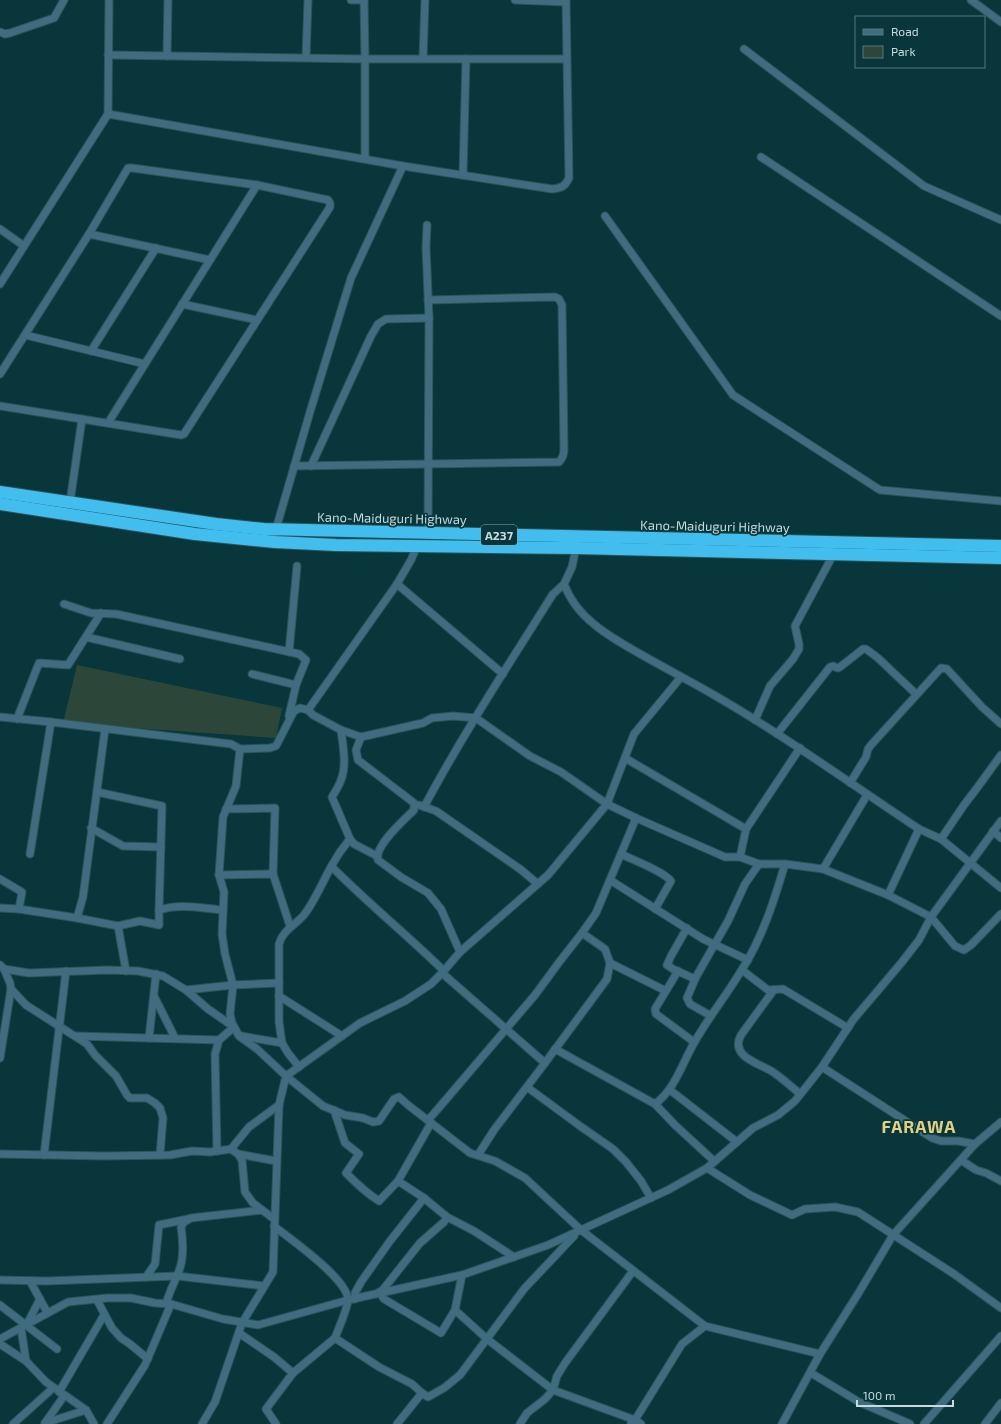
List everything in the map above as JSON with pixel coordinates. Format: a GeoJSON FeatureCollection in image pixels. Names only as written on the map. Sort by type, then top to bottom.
{"type":"FeatureCollection","features":[{"type":"Feature","properties":{"kind":"highway","name":"Kano-Maiduguri Highway"},"geometry":{"type":"LineString","coordinates":[[0,492],[216,524],[276,529],[1001,546]]}},
{"type":"Feature","properties":{"kind":"highway","name":"Kano-Maiduguri Highway"},"geometry":{"type":"LineString","coordinates":[[0,504],[195,534],[275,542],[336,545],[576,548],[1001,558]]}},
{"type":"Feature","properties":{"kind":"street"},"geometry":{"type":"LineString","coordinates":[[0,32],[5,34],[10,33],[54,18],[64,0]]}},
{"type":"Feature","properties":{"kind":"street"},"geometry":{"type":"LineString","coordinates":[[0,284],[108,114],[109,0]]}},
{"type":"Feature","properties":{"kind":"street"},"geometry":{"type":"LineString","coordinates":[[167,56],[168,0]]}},
{"type":"Feature","properties":{"kind":"street"},"geometry":{"type":"LineString","coordinates":[[306,57],[308,0]]}},
{"type":"Feature","properties":{"kind":"street"},"geometry":{"type":"LineString","coordinates":[[351,0],[364,0],[365,158]]}},
{"type":"Feature","properties":{"kind":"street"},"geometry":{"type":"LineString","coordinates":[[424,0],[424,58]]}},
{"type":"Feature","properties":{"kind":"street"},"geometry":{"type":"LineString","coordinates":[[108,114],[365,158],[403,166],[463,174],[552,189],[560,188],[566,184],[569,178],[566,1],[515,0]]}},
{"type":"Feature","properties":{"kind":"street"},"geometry":{"type":"LineString","coordinates":[[971,0],[1001,22]]}},
{"type":"Feature","properties":{"kind":"street"},"geometry":{"type":"LineString","coordinates":[[744,48],[924,186],[1001,220]]}},
{"type":"Feature","properties":{"kind":"street"},"geometry":{"type":"LineString","coordinates":[[108,55],[365,59],[566,59]]}},
{"type":"Feature","properties":{"kind":"street"},"geometry":{"type":"LineString","coordinates":[[463,174],[466,59]]}},
{"type":"Feature","properties":{"kind":"street"},"geometry":{"type":"LineString","coordinates":[[761,157],[1001,316]]}},
{"type":"Feature","properties":{"kind":"street"},"geometry":{"type":"LineString","coordinates":[[275,542],[276,529],[294,466],[351,278],[403,166]]}},
{"type":"Feature","properties":{"kind":"street"},"geometry":{"type":"LineString","coordinates":[[0,374],[89,234],[128,168],[257,185],[328,200],[330,203],[330,207],[184,434],[0,406]]}},
{"type":"Feature","properties":{"kind":"street"},"geometry":{"type":"LineString","coordinates":[[108,423],[257,185]]}},
{"type":"Feature","properties":{"kind":"street"},"geometry":{"type":"LineString","coordinates":[[605,216],[733,395],[880,490],[1001,501]]}},
{"type":"Feature","properties":{"kind":"street"},"geometry":{"type":"LineString","coordinates":[[427,224],[426,247],[429,318],[428,533]]}},
{"type":"Feature","properties":{"kind":"street"},"geometry":{"type":"LineString","coordinates":[[0,229],[24,246]]}},
{"type":"Feature","properties":{"kind":"street"},"geometry":{"type":"LineString","coordinates":[[89,234],[210,260]]}},
{"type":"Feature","properties":{"kind":"street"},"geometry":{"type":"LineString","coordinates":[[91,351],[156,248]]}},
{"type":"Feature","properties":{"kind":"street"},"geometry":{"type":"LineString","coordinates":[[294,466],[558,462],[564,456],[562,305],[559,299],[555,297],[428,300]]}},
{"type":"Feature","properties":{"kind":"street"},"geometry":{"type":"LineString","coordinates":[[182,304],[257,320]]}},
{"type":"Feature","properties":{"kind":"street"},"geometry":{"type":"LineString","coordinates":[[311,466],[371,336],[378,324],[386,319],[429,318]]}},
{"type":"Feature","properties":{"kind":"street"},"geometry":{"type":"LineString","coordinates":[[25,335],[145,364]]}},
{"type":"Feature","properties":{"kind":"street"},"geometry":{"type":"LineString","coordinates":[[70,502],[82,419]]}},
{"type":"Feature","properties":{"kind":"street"},"geometry":{"type":"LineString","coordinates":[[308,710],[397,584],[411,560],[417,546]]}},
{"type":"Feature","properties":{"kind":"street"},"geometry":{"type":"LineString","coordinates":[[424,807],[444,770],[553,594],[564,584],[572,567],[576,548]]}},
{"type":"Feature","properties":{"kind":"street"},"geometry":{"type":"LineString","coordinates":[[755,720],[770,686],[793,659],[799,649],[795,626],[833,555]]}},
{"type":"Feature","properties":{"kind":"street"},"geometry":{"type":"LineString","coordinates":[[289,652],[297,566]]}},
{"type":"Feature","properties":{"kind":"street"},"geometry":{"type":"LineString","coordinates":[[397,584],[503,674]]}},
{"type":"Feature","properties":{"kind":"street"},"geometry":{"type":"LineString","coordinates":[[564,584],[570,598],[584,615],[595,625],[681,677],[714,694],[800,748],[919,829],[941,839],[1001,888]]}},
{"type":"Feature","properties":{"kind":"street"},"geometry":{"type":"LineString","coordinates":[[0,717],[232,744],[240,748],[270,748],[276,746],[283,734],[296,685],[306,660],[299,654],[116,614],[91,613],[64,604]]}},
{"type":"Feature","properties":{"kind":"street"},"geometry":{"type":"LineString","coordinates":[[16,719],[39,663],[68,665],[101,614]]}},
{"type":"Feature","properties":{"kind":"street"},"geometry":{"type":"LineString","coordinates":[[86,637],[180,659]]}},
{"type":"Feature","properties":{"kind":"street"},"geometry":{"type":"LineString","coordinates":[[777,734],[830,667],[840,667],[863,649],[866,649],[878,658],[916,694]]}},
{"type":"Feature","properties":{"kind":"street"},"geometry":{"type":"LineString","coordinates":[[850,782],[866,757],[868,749],[871,745],[941,668],[944,668],[1001,724]]}},
{"type":"Feature","properties":{"kind":"street"},"geometry":{"type":"LineString","coordinates":[[252,674],[296,685]]}},
{"type":"Feature","properties":{"kind":"street"},"geometry":{"type":"LineString","coordinates":[[202,1424],[215,1402],[242,1323],[273,1272],[279,1105],[286,1076],[360,1023],[405,1001],[431,984],[460,952],[548,874],[606,804],[634,734],[681,677]]}},
{"type":"Feature","properties":{"kind":"street"},"geometry":{"type":"LineString","coordinates":[[287,722],[294,711],[300,708],[308,710],[313,715],[341,730],[361,737],[423,723],[432,718],[453,716],[476,718],[530,756],[561,772],[606,804],[725,857],[740,857],[759,864],[785,864],[823,869],[888,895],[931,917],[955,946],[964,950],[971,946],[1001,914]]}},
{"type":"Feature","properties":{"kind":"street"},"geometry":{"type":"LineString","coordinates":[[30,854],[51,722]]}},
{"type":"Feature","properties":{"kind":"street"},"geometry":{"type":"LineString","coordinates":[[77,918],[83,897],[91,828],[106,729]]}},
{"type":"Feature","properties":{"kind":"street"},"geometry":{"type":"LineString","coordinates":[[341,730],[344,748],[343,774],[341,781],[332,797],[350,839],[354,844],[377,856],[378,860],[400,877],[428,893],[441,909],[460,952]]}},
{"type":"Feature","properties":{"kind":"street"},"geometry":{"type":"LineString","coordinates":[[361,737],[356,750],[358,760],[414,803],[436,811],[520,869],[538,884]]}},
{"type":"Feature","properties":{"kind":"street"},"geometry":{"type":"LineString","coordinates":[[240,748],[236,786],[223,817],[219,875],[224,892],[222,934],[225,954],[233,985],[230,1014],[234,1027],[239,1036],[257,1049],[286,1076],[323,1106],[345,1115],[363,1118],[373,1122],[379,1121],[394,1099],[399,1097],[470,1153],[495,1161],[525,1178],[581,1230],[705,1326],[820,1354]]}},
{"type":"Feature","properties":{"kind":"street"},"geometry":{"type":"LineString","coordinates":[[740,857],[746,829],[800,748]]}},
{"type":"Feature","properties":{"kind":"street"},"geometry":{"type":"LineString","coordinates":[[941,839],[1001,755]]}},
{"type":"Feature","properties":{"kind":"street"},"geometry":{"type":"LineString","coordinates":[[625,758],[746,829]]}},
{"type":"Feature","properties":{"kind":"street"},"geometry":{"type":"LineString","coordinates":[[0,908],[19,909],[118,926],[140,921],[159,924],[162,806],[97,792]]}},
{"type":"Feature","properties":{"kind":"street"},"geometry":{"type":"LineString","coordinates":[[823,869],[867,795]]}},
{"type":"Feature","properties":{"kind":"street"},"geometry":{"type":"LineString","coordinates":[[377,856],[392,833],[414,810],[414,803]]}},
{"type":"Feature","properties":{"kind":"street"},"geometry":{"type":"LineString","coordinates":[[226,809],[276,808],[273,874],[290,926]]}},
{"type":"Feature","properties":{"kind":"street"},"geometry":{"type":"LineString","coordinates":[[334,1110],[345,1143],[359,1154],[346,1173],[366,1194],[379,1201],[398,1180],[429,1122],[505,1029],[535,995],[582,934],[596,913],[636,818]]}},
{"type":"Feature","properties":{"kind":"street"},"geometry":{"type":"LineString","coordinates":[[0,1339],[47,1312],[68,1302],[108,1298],[131,1298],[168,1304],[242,1323],[258,1325],[351,1299],[462,1275],[548,1246],[668,1190],[707,1168],[753,1128],[778,1115],[795,1101],[822,1067],[853,1020],[919,940],[931,917],[1001,821]]}},
{"type":"Feature","properties":{"kind":"street"},"geometry":{"type":"LineString","coordinates":[[91,828],[123,846],[161,847]]}},
{"type":"Feature","properties":{"kind":"street"},"geometry":{"type":"LineString","coordinates":[[888,895],[919,829]]}},
{"type":"Feature","properties":{"kind":"street"},"geometry":{"type":"LineString","coordinates":[[993,830],[1001,838]]}},
{"type":"Feature","properties":{"kind":"street"},"geometry":{"type":"LineString","coordinates":[[299,1067],[282,1043],[279,1022],[279,944],[281,937],[290,926],[303,916],[332,865],[350,839]]}},
{"type":"Feature","properties":{"kind":"street"},"geometry":{"type":"LineString","coordinates":[[621,854],[668,878],[671,881],[656,909]]}},
{"type":"Feature","properties":{"kind":"street"},"geometry":{"type":"LineString","coordinates":[[711,1016],[690,1004],[688,998],[695,980],[728,921],[745,884],[759,864]]}},
{"type":"Feature","properties":{"kind":"street"},"geometry":{"type":"LineString","coordinates":[[655,1104],[670,1090],[694,1042],[748,960],[774,901],[785,864]]}},
{"type":"Feature","properties":{"kind":"street"},"geometry":{"type":"LineString","coordinates":[[332,865],[350,885],[381,912],[443,972],[505,1029],[545,1063]]}},
{"type":"Feature","properties":{"kind":"street"},"geometry":{"type":"LineString","coordinates":[[219,875],[273,874]]}},
{"type":"Feature","properties":{"kind":"street"},"geometry":{"type":"LineString","coordinates":[[0,879],[22,892],[19,909]]}},
{"type":"Feature","properties":{"kind":"street"},"geometry":{"type":"LineString","coordinates":[[610,880],[703,939],[748,960]]}},
{"type":"Feature","properties":{"kind":"street"},"geometry":{"type":"LineString","coordinates":[[159,910],[183,906],[223,910]]}},
{"type":"Feature","properties":{"kind":"street"},"geometry":{"type":"LineString","coordinates":[[118,926],[126,971]]}},
{"type":"Feature","properties":{"kind":"street"},"geometry":{"type":"LineString","coordinates":[[687,928],[671,956],[668,965],[678,972],[695,980]]}},
{"type":"Feature","properties":{"kind":"street"},"geometry":{"type":"LineString","coordinates":[[478,1155],[494,1130],[607,979],[610,963],[605,949],[582,934]]}},
{"type":"Feature","properties":{"kind":"street"},"geometry":{"type":"LineString","coordinates":[[610,963],[666,990]]}},
{"type":"Feature","properties":{"kind":"street"},"geometry":{"type":"LineString","coordinates":[[2,967],[28,973],[66,971],[138,971],[156,974],[163,976],[186,990],[208,1009],[234,1027]]}},
{"type":"Feature","properties":{"kind":"street"},"geometry":{"type":"LineString","coordinates":[[2,967],[11,990],[26,1005],[87,1044],[95,1055],[116,1076],[130,1098],[147,1098],[160,1108],[163,1118],[160,1155]]}},
{"type":"Feature","properties":{"kind":"street"},"geometry":{"type":"LineString","coordinates":[[742,970],[768,990],[773,991]]}},
{"type":"Feature","properties":{"kind":"street"},"geometry":{"type":"LineString","coordinates":[[44,1155],[66,971]]}},
{"type":"Feature","properties":{"kind":"street"},"geometry":{"type":"LineString","coordinates":[[678,972],[655,1009],[656,1014],[694,1042]]}},
{"type":"Feature","properties":{"kind":"street"},"geometry":{"type":"LineString","coordinates":[[149,1038],[156,974]]}},
{"type":"Feature","properties":{"kind":"street"},"geometry":{"type":"LineString","coordinates":[[186,990],[233,985],[280,983]]}},
{"type":"Feature","properties":{"kind":"street"},"geometry":{"type":"LineString","coordinates":[[800,1094],[773,1072],[748,1060],[738,1048],[738,1043],[741,1036],[773,991],[778,988],[788,991],[848,1028]]}},
{"type":"Feature","properties":{"kind":"street"},"geometry":{"type":"LineString","coordinates":[[0,1058],[3,1025],[11,990]]}},
{"type":"Feature","properties":{"kind":"street"},"geometry":{"type":"LineString","coordinates":[[154,995],[175,1038]]}},
{"type":"Feature","properties":{"kind":"street"},"geometry":{"type":"LineString","coordinates":[[279,996],[342,1036]]}},
{"type":"Feature","properties":{"kind":"street"},"geometry":{"type":"LineString","coordinates":[[217,1151],[215,1054],[219,1040],[234,1027]]}},
{"type":"Feature","properties":{"kind":"street"},"geometry":{"type":"LineString","coordinates":[[74,1036],[219,1040]]}},
{"type":"Feature","properties":{"kind":"street"},"geometry":{"type":"LineString","coordinates":[[239,1036],[282,1043]]}},
{"type":"Feature","properties":{"kind":"street"},"geometry":{"type":"LineString","coordinates":[[555,1049],[655,1104],[675,1125],[714,1161]]}},
{"type":"Feature","properties":{"kind":"street"},"geometry":{"type":"LineString","coordinates":[[822,1067],[932,1138],[941,1141],[949,1140],[974,1144]]}},
{"type":"Feature","properties":{"kind":"street"},"geometry":{"type":"LineString","coordinates":[[527,1087],[613,1149],[630,1166],[651,1198]]}},
{"type":"Feature","properties":{"kind":"street"},"geometry":{"type":"LineString","coordinates":[[670,1090],[736,1142]]}},
{"type":"Feature","properties":{"kind":"street"},"geometry":{"type":"LineString","coordinates":[[0,1155],[170,1155],[192,1151],[210,1152],[231,1149],[249,1127],[279,1105]]}},
{"type":"Feature","properties":{"kind":"street"},"geometry":{"type":"LineString","coordinates":[[782,1424],[820,1354],[893,1235],[974,1144],[1001,1122]]}},
{"type":"Feature","properties":{"kind":"street"},"geometry":{"type":"LineString","coordinates":[[231,1149],[238,1154],[242,1160],[245,1192],[253,1203],[324,1266],[340,1283],[351,1299]]}},
{"type":"Feature","properties":{"kind":"street"},"geometry":{"type":"LineString","coordinates":[[238,1154],[276,1162]]}},
{"type":"Feature","properties":{"kind":"street"},"geometry":{"type":"LineString","coordinates":[[961,1160],[976,1170],[986,1173],[1001,1181]]}},
{"type":"Feature","properties":{"kind":"street"},"geometry":{"type":"LineString","coordinates":[[707,1168],[750,1195],[792,1215],[805,1209],[835,1207],[858,1212],[954,1274],[1001,1308]]}},
{"type":"Feature","properties":{"kind":"street"},"geometry":{"type":"LineString","coordinates":[[398,1180],[424,1198],[447,1217],[474,1231],[514,1257]]}},
{"type":"Feature","properties":{"kind":"street"},"geometry":{"type":"LineString","coordinates":[[276,1424],[266,1409],[293,1373],[335,1338],[351,1299],[361,1282],[390,1241],[424,1198]]}},
{"type":"Feature","properties":{"kind":"street"},"geometry":{"type":"LineString","coordinates":[[146,1276],[155,1264],[159,1225],[191,1218],[262,1210]]}},
{"type":"Feature","properties":{"kind":"street"},"geometry":{"type":"LineString","coordinates":[[380,1292],[420,1243],[444,1222],[447,1217]]}},
{"type":"Feature","properties":{"kind":"street"},"geometry":{"type":"LineString","coordinates":[[107,1424],[146,1364],[180,1267],[183,1238],[181,1227],[184,1222],[191,1218]]}},
{"type":"Feature","properties":{"kind":"street"},"geometry":{"type":"LineString","coordinates":[[335,1338],[379,1367],[412,1384],[428,1397],[444,1388],[460,1375],[524,1289],[581,1230]]}},
{"type":"Feature","properties":{"kind":"street"},"geometry":{"type":"LineString","coordinates":[[520,1424],[527,1413],[545,1399],[553,1390],[557,1376],[565,1363],[633,1271]]}},
{"type":"Feature","properties":{"kind":"street"},"geometry":{"type":"LineString","coordinates":[[380,1292],[384,1299],[441,1333],[455,1310],[462,1275]]}},
{"type":"Feature","properties":{"kind":"street"},"geometry":{"type":"LineString","coordinates":[[0,1280],[30,1281],[177,1276],[264,1286]]}},
{"type":"Feature","properties":{"kind":"street"},"geometry":{"type":"LineString","coordinates":[[30,1281],[47,1312]]}},
{"type":"Feature","properties":{"kind":"street"},"geometry":{"type":"LineString","coordinates":[[26,1361],[24,1326],[40,1299]]}},
{"type":"Feature","properties":{"kind":"street"},"geometry":{"type":"LineString","coordinates":[[97,1300],[112,1328],[121,1338],[148,1359]]}},
{"type":"Feature","properties":{"kind":"street"},"geometry":{"type":"LineString","coordinates":[[0,1305],[24,1326],[57,1349]]}},
{"type":"Feature","properties":{"kind":"street"},"geometry":{"type":"LineString","coordinates":[[455,1310],[487,1339],[553,1390],[635,1423],[682,1344],[705,1326]]}},
{"type":"Feature","properties":{"kind":"street"},"geometry":{"type":"LineString","coordinates":[[86,1410],[45,1423],[59,1392],[104,1315]]}},
{"type":"Feature","properties":{"kind":"street"},"geometry":{"type":"LineString","coordinates":[[239,1333],[274,1357],[293,1373]]}},
{"type":"Feature","properties":{"kind":"street"},"geometry":{"type":"LineString","coordinates":[[924,1424],[1001,1336]]}},
{"type":"Feature","properties":{"kind":"street"},"geometry":{"type":"LineString","coordinates":[[0,1344],[26,1361],[46,1382],[86,1410],[94,1424]]}},
{"type":"Feature","properties":{"kind":"street"},"geometry":{"type":"LineString","coordinates":[[811,1373],[859,1402],[910,1424]]}},
{"type":"Feature","properties":{"kind":"street"},"geometry":{"type":"LineString","coordinates":[[13,1424],[59,1392]]}},
{"type":"Feature","properties":{"kind":"street"},"geometry":{"type":"LineString","coordinates":[[397,1424],[422,1393]]}},
{"type":"Feature","properties":{"kind":"street"},"geometry":{"type":"LineString","coordinates":[[985,1424],[1001,1403]]}},
{"type":"Feature","properties":{"kind":"green space"},"geometry":{"type":"Polygon","coordinates":[[[77,665],[282,708],[276,738],[63,723],[77,665]]]}},
{"type":"Feature","properties":{"kind":"district","name":"FARAWA"},"geometry":{"type":"Point","coordinates":[919,1126]}}]}
